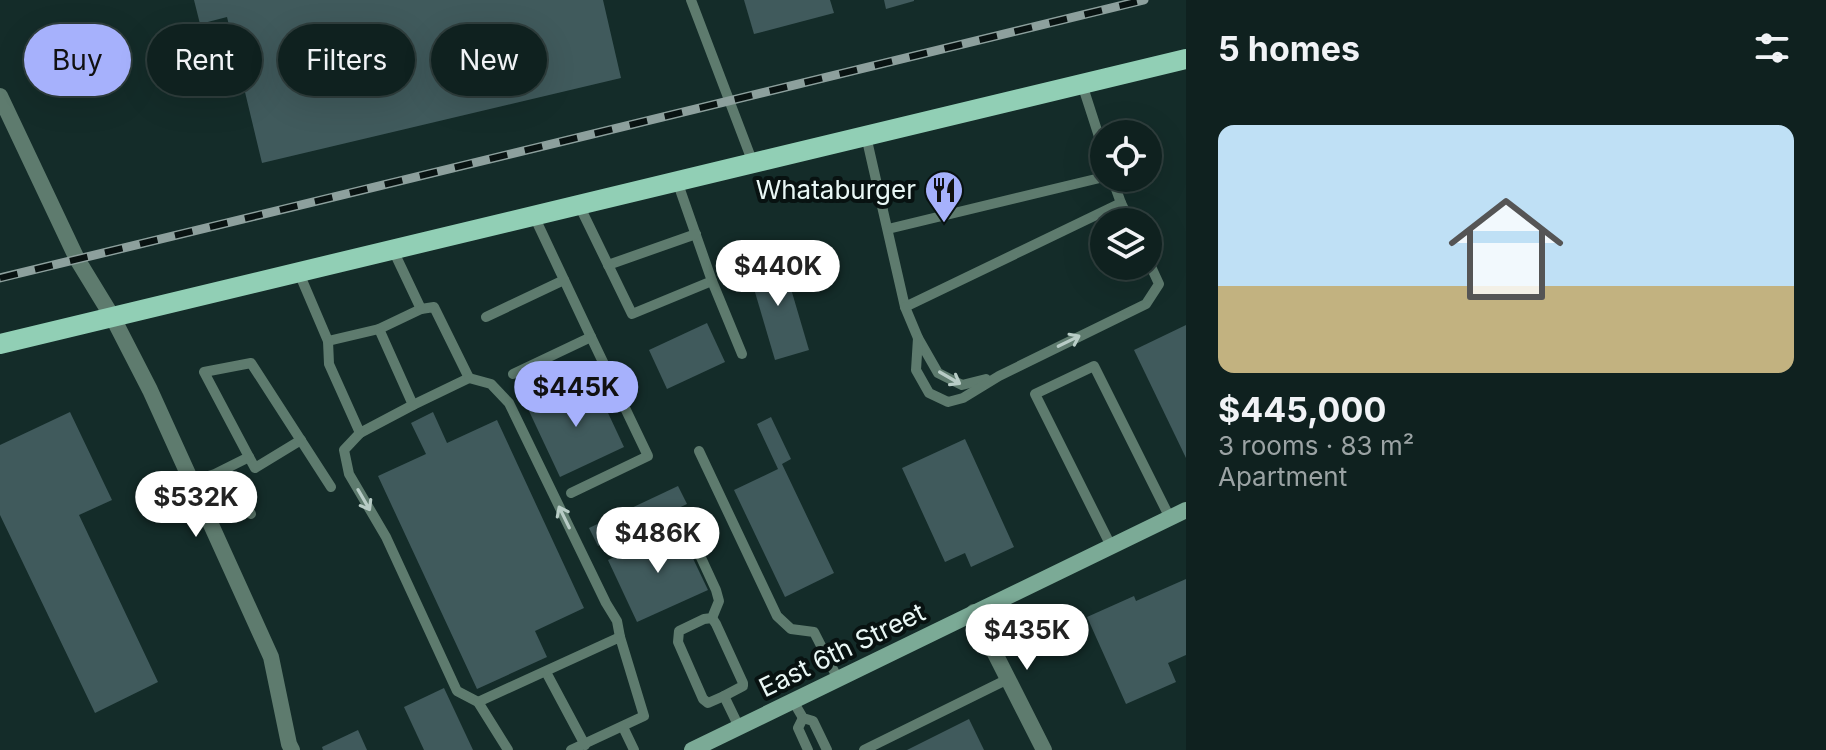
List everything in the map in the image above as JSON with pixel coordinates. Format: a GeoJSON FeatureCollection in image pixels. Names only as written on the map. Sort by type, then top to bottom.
{"type":"FeatureCollection","features":[{"type":"Feature","properties":{"kind":"main road"},"geometry":{"type":"LineString","coordinates":[[0,344],[1186,59]]}},
{"type":"Feature","properties":{"kind":"street"},"geometry":{"type":"LineString","coordinates":[[0,96],[77,259],[113,318],[150,390],[271,657],[292,750]]}},
{"type":"Feature","properties":{"kind":"street","name":"East 6th Street"},"geometry":{"type":"LineString","coordinates":[[692,750],[1186,510]]}},
{"type":"Feature","properties":{"kind":"street"},"geometry":{"type":"LineString","coordinates":[[974,612],[1044,750]]}},
{"type":"Feature","properties":{"kind":"lane"},"geometry":{"type":"LineString","coordinates":[[691,0],[753,163]]}},
{"type":"Feature","properties":{"kind":"lane"},"geometry":{"type":"LineString","coordinates":[[1082,84],[1094,120]]}},
{"type":"Feature","properties":{"kind":"lane"},"geometry":{"type":"LineString","coordinates":[[866,136],[905,307],[918,338],[938,373],[962,385],[999,376]]}},
{"type":"Feature","properties":{"kind":"lane"},"geometry":{"type":"LineString","coordinates":[[888,229],[1090,180]]}},
{"type":"Feature","properties":{"kind":"lane"},"geometry":{"type":"LineString","coordinates":[[677,181],[712,281],[742,354]]}},
{"type":"Feature","properties":{"kind":"lane"},"geometry":{"type":"LineString","coordinates":[[1117,192],[1123,208]]}},
{"type":"Feature","properties":{"kind":"lane"},"geometry":{"type":"LineString","coordinates":[[905,307],[1121,203]]}},
{"type":"Feature","properties":{"kind":"lane"},"geometry":{"type":"LineString","coordinates":[[579,205],[632,314],[712,281]]}},
{"type":"Feature","properties":{"kind":"lane"},"geometry":{"type":"LineString","coordinates":[[534,216],[648,456],[571,493]]}},
{"type":"Feature","properties":{"kind":"lane"},"geometry":{"type":"LineString","coordinates":[[608,265],[696,234]]}},
{"type":"Feature","properties":{"kind":"lane"},"geometry":{"type":"LineString","coordinates":[[393,250],[421,309]]}},
{"type":"Feature","properties":{"kind":"lane"},"geometry":{"type":"LineString","coordinates":[[299,273],[328,341],[329,364],[360,433]]}},
{"type":"Feature","properties":{"kind":"lane"},"geometry":{"type":"LineString","coordinates":[[486,317],[564,280]]}},
{"type":"Feature","properties":{"kind":"lane"},"geometry":{"type":"LineString","coordinates":[[918,338],[916,370],[929,393],[948,402],[963,398],[999,376],[1146,304],[1159,284],[1157,280]]}},
{"type":"Feature","properties":{"kind":"lane"},"geometry":{"type":"LineString","coordinates":[[328,341],[379,329],[421,309],[434,307],[469,378]]}},
{"type":"Feature","properties":{"kind":"lane"},"geometry":{"type":"LineString","coordinates":[[379,329],[413,405]]}},
{"type":"Feature","properties":{"kind":"lane"},"geometry":{"type":"LineString","coordinates":[[513,374],[591,337]]}},
{"type":"Feature","properties":{"kind":"lane"},"geometry":{"type":"LineString","coordinates":[[301,440],[255,468],[204,372],[251,363],[301,440],[331,487]]}},
{"type":"Feature","properties":{"kind":"lane"},"geometry":{"type":"LineString","coordinates":[[1111,546],[1035,394],[1094,366],[1170,518]]}},
{"type":"Feature","properties":{"kind":"lane"},"geometry":{"type":"LineString","coordinates":[[508,750],[478,702],[457,691],[386,537],[349,474],[344,450],[360,433],[469,378],[491,384],[509,403],[617,621],[644,716],[571,750]]}},
{"type":"Feature","properties":{"kind":"lane"},"geometry":{"type":"LineString","coordinates":[[699,451],[777,616],[791,629],[814,632],[838,679]]}},
{"type":"Feature","properties":{"kind":"lane"},"geometry":{"type":"LineString","coordinates":[[192,481],[215,474],[249,457]]}},
{"type":"Feature","properties":{"kind":"lane"},"geometry":{"type":"LineString","coordinates":[[226,469],[251,514]]}},
{"type":"Feature","properties":{"kind":"lane"},"geometry":{"type":"LineString","coordinates":[[608,547],[674,516],[681,518],[716,590],[719,601],[712,618]]}},
{"type":"Feature","properties":{"kind":"lane"},"geometry":{"type":"LineString","coordinates":[[712,618],[743,686],[708,703],[703,699],[678,642],[679,631],[712,618]]}},
{"type":"Feature","properties":{"kind":"lane"},"geometry":{"type":"LineString","coordinates":[[478,702],[620,637]]}},
{"type":"Feature","properties":{"kind":"lane"},"geometry":{"type":"LineString","coordinates":[[546,672],[585,745]]}},
{"type":"Feature","properties":{"kind":"lane"},"geometry":{"type":"LineString","coordinates":[[864,750],[1008,679]]}},
{"type":"Feature","properties":{"kind":"lane"},"geometry":{"type":"LineString","coordinates":[[724,696],[739,727]]}},
{"type":"Feature","properties":{"kind":"lane"},"geometry":{"type":"LineString","coordinates":[[793,701],[803,718],[813,721],[827,750]]}},
{"type":"Feature","properties":{"kind":"lane"},"geometry":{"type":"LineString","coordinates":[[803,718],[798,728],[808,750]]}},
{"type":"Feature","properties":{"kind":"lane"},"geometry":{"type":"LineString","coordinates":[[623,727],[634,750]]}},
{"type":"Feature","properties":{"kind":"building"},"geometry":{"type":"Polygon","coordinates":[[[194,0],[603,0],[621,78],[547,96],[547,24],[431,24],[431,96],[545,96],[262,163],[246,96],[262,96],[262,24],[229,24],[227,17],[200,24],[194,0]]]}},
{"type":"Feature","properties":{"kind":"building"},"geometry":{"type":"Polygon","coordinates":[[[744,0],[830,0],[834,13],[754,34],[744,0]]]}},
{"type":"Feature","properties":{"kind":"building"},"geometry":{"type":"Polygon","coordinates":[[[884,0],[914,0],[914,1],[886,9],[884,0]]]}},
{"type":"Feature","properties":{"kind":"building"},"geometry":{"type":"Polygon","coordinates":[[[781,255],[809,350],[775,360],[747,265],[781,255]]]}},
{"type":"Feature","properties":{"kind":"building"},"geometry":{"type":"Polygon","coordinates":[[[707,323],[725,362],[667,389],[649,350],[707,323]]]}},
{"type":"Feature","properties":{"kind":"building"},"geometry":{"type":"Polygon","coordinates":[[[1186,325],[1186,458],[1134,350],[1186,325]]]}},
{"type":"Feature","properties":{"kind":"building"},"geometry":{"type":"Polygon","coordinates":[[[593,381],[624,447],[560,477],[529,411],[593,381]]]}},
{"type":"Feature","properties":{"kind":"building"},"geometry":{"type":"Polygon","coordinates":[[[70,412],[112,500],[79,515],[158,682],[95,713],[0,515],[0,445],[70,412]]]}},
{"type":"Feature","properties":{"kind":"building"},"geometry":{"type":"Polygon","coordinates":[[[433,412],[447,443],[497,420],[584,608],[535,631],[547,657],[477,689],[378,476],[426,454],[411,423],[433,412]]]}},
{"type":"Feature","properties":{"kind":"building"},"geometry":{"type":"Polygon","coordinates":[[[771,417],[791,459],[782,464],[834,573],[785,597],[734,490],[778,469],[757,424],[771,417]]]}},
{"type":"Feature","properties":{"kind":"building"},"geometry":{"type":"Polygon","coordinates":[[[965,439],[1014,547],[971,567],[965,553],[945,562],[902,468],[965,439]]]}},
{"type":"Feature","properties":{"kind":"building"},"geometry":{"type":"Polygon","coordinates":[[[678,486],[687,504],[598,546],[589,528],[678,486]]]}},
{"type":"Feature","properties":{"kind":"building"},"geometry":{"type":"Polygon","coordinates":[[[678,527],[708,590],[637,622],[608,560],[678,527]]]}},
{"type":"Feature","properties":{"kind":"building"},"geometry":{"type":"Polygon","coordinates":[[[1186,579],[1186,655],[1168,663],[1176,682],[1126,704],[1087,617],[1134,596],[1136,601],[1186,579]]]}},
{"type":"Feature","properties":{"kind":"building"},"geometry":{"type":"Polygon","coordinates":[[[444,688],[473,750],[424,750],[404,707],[444,688]]]}},
{"type":"Feature","properties":{"kind":"building"},"geometry":{"type":"Polygon","coordinates":[[[969,719],[984,750],[907,750],[969,719]]]}},
{"type":"Feature","properties":{"kind":"building"},"geometry":{"type":"Polygon","coordinates":[[[358,730],[367,750],[323,750],[322,747],[358,730]]]}},
{"type":"Feature","properties":{"kind":"railway"},"geometry":{"type":"LineString","coordinates":[[0,278],[1144,0]]}},
{"type":"Feature","properties":{"kind":"place","name":"Whataburger"},"geometry":{"type":"Point","coordinates":[944,224]}}]}
